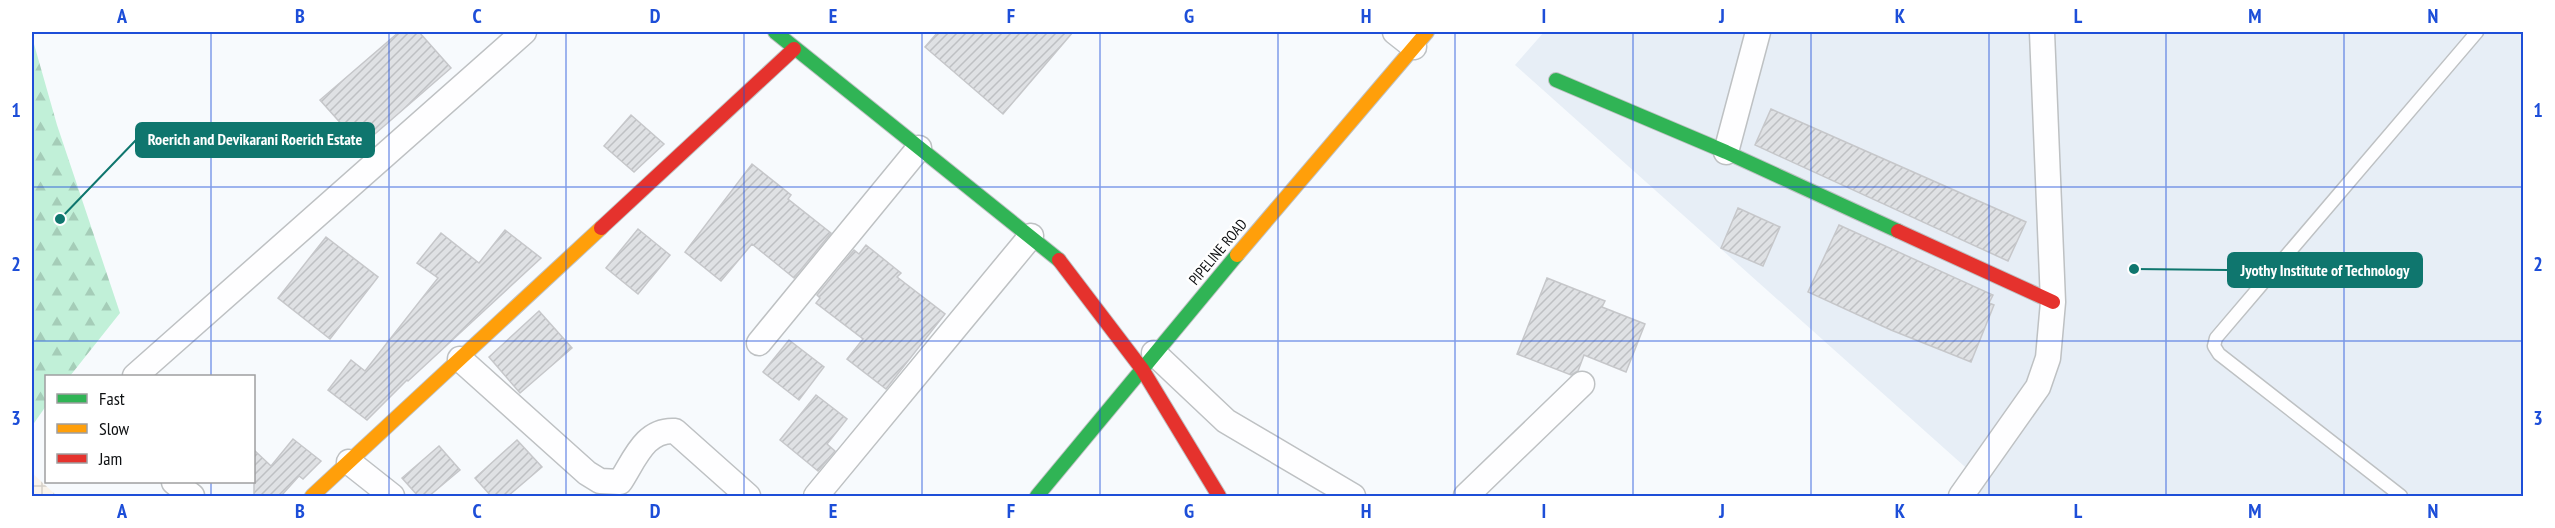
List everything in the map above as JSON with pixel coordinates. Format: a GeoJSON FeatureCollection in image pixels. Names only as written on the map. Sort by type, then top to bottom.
{"type":"FeatureCollection","features":[{"type":"Feature","properties":{"kind":"street"},"geometry":{"type":"LineString","coordinates":[[136,375],[524,32]]}},
{"type":"Feature","properties":{"kind":"street"},"geometry":{"type":"LineString","coordinates":[[775,32],[1058,258],[1148,361],[1226,421],[1353,496]]}},
{"type":"Feature","properties":{"kind":"street"},"geometry":{"type":"LineString","coordinates":[[1395,32],[1421,39]]}},
{"type":"Feature","properties":{"kind":"street"},"geometry":{"type":"LineString","coordinates":[[1726,152],[1758,32]]}},
{"type":"Feature","properties":{"kind":"street"},"geometry":{"type":"LineString","coordinates":[[1961,496],[2038,387],[2048,358],[2053,302],[2042,32]]}},
{"type":"Feature","properties":{"kind":"street","name":"PIPELINE ROAD"},"geometry":{"type":"LineString","coordinates":[[1037,496],[1148,361],[1421,39]]}},
{"type":"Feature","properties":{"kind":"street"},"geometry":{"type":"LineString","coordinates":[[312,496],[794,48]]}},
{"type":"Feature","properties":{"kind":"street"},"geometry":{"type":"LineString","coordinates":[[1556,80],[1726,152],[2053,302]]}},
{"type":"Feature","properties":{"kind":"street"},"geometry":{"type":"LineString","coordinates":[[759,343],[919,148]]}},
{"type":"Feature","properties":{"kind":"street"},"geometry":{"type":"LineString","coordinates":[[816,496],[1031,236]]}},
{"type":"Feature","properties":{"kind":"street"},"geometry":{"type":"LineString","coordinates":[[460,359],[600,481],[620,482],[647,441],[662,430],[675,431],[747,496]]}},
{"type":"Feature","properties":{"kind":"street"},"geometry":{"type":"LineString","coordinates":[[1148,361],[1219,496]]}},
{"type":"Feature","properties":{"kind":"street"},"geometry":{"type":"LineString","coordinates":[[1466,496],[1582,384]]}},
{"type":"Feature","properties":{"kind":"street"},"geometry":{"type":"LineString","coordinates":[[349,462],[392,496]]}},
{"type":"Feature","properties":{"kind":"street"},"geometry":{"type":"LineString","coordinates":[[175,483],[192,496]]}},
{"type":"Feature","properties":{"kind":"lane"},"geometry":{"type":"LineString","coordinates":[[2401,496],[2219,354],[2214,346],[2216,338],[2477,32]]}},
{"type":"Feature","properties":{"kind":"shaded area"},"geometry":{"type":"Polygon","coordinates":[[[1544,32],[2523,32],[2523,496],[1957,496],[1973,474],[1515,65],[1544,32]]]}},
{"type":"Feature","properties":{"kind":"shaded area"},"geometry":{"type":"Polygon","coordinates":[[[32,473],[57,496],[32,496],[32,473]]]}},
{"type":"Feature","properties":{"kind":"green space"},"geometry":{"type":"Polygon","coordinates":[[[32,37],[57,125],[120,313],[71,375],[45,375],[45,407],[32,426],[32,37]]]}},
{"type":"Feature","properties":{"kind":"building"},"geometry":{"type":"Polygon","coordinates":[[[399,32],[419,32],[451,68],[361,146],[320,100],[399,32]]]}},
{"type":"Feature","properties":{"kind":"building"},"geometry":{"type":"Polygon","coordinates":[[[938,32],[1073,32],[1003,114],[925,47],[938,32]]]}},
{"type":"Feature","properties":{"kind":"building"},"geometry":{"type":"Polygon","coordinates":[[[1771,109],[2026,222],[2008,261],[1755,145],[1771,109]]]}},
{"type":"Feature","properties":{"kind":"building"},"geometry":{"type":"Polygon","coordinates":[[[631,115],[664,144],[634,172],[604,146],[631,115]]]}},
{"type":"Feature","properties":{"kind":"building"},"geometry":{"type":"Polygon","coordinates":[[[752,164],[791,195],[788,199],[831,233],[794,278],[752,244],[721,281],[685,252],[752,164]]]}},
{"type":"Feature","properties":{"kind":"building"},"geometry":{"type":"Polygon","coordinates":[[[1738,208],[1780,227],[1763,266],[1721,248],[1738,208]]]}},
{"type":"Feature","properties":{"kind":"building"},"geometry":{"type":"Polygon","coordinates":[[[1839,225],[1993,295],[1989,303],[1994,305],[1971,362],[1891,330],[1808,292],[1839,225]]]}},
{"type":"Feature","properties":{"kind":"building"},"geometry":{"type":"Polygon","coordinates":[[[638,229],[670,255],[638,294],[606,268],[638,229]]]}},
{"type":"Feature","properties":{"kind":"building"},"geometry":{"type":"Polygon","coordinates":[[[505,230],[541,258],[407,380],[367,420],[328,390],[351,360],[365,371],[438,278],[417,263],[441,233],[479,263],[505,230]]]}},
{"type":"Feature","properties":{"kind":"building"},"geometry":{"type":"Polygon","coordinates":[[[326,237],[378,277],[330,339],[278,298],[326,237]]]}},
{"type":"Feature","properties":{"kind":"building"},"geometry":{"type":"Polygon","coordinates":[[[866,245],[901,273],[897,277],[945,314],[886,389],[847,359],[863,339],[816,303],[820,298],[817,295],[854,250],[859,254],[866,245]]]}},
{"type":"Feature","properties":{"kind":"building"},"geometry":{"type":"Polygon","coordinates":[[[1547,278],[1605,301],[1602,307],[1645,324],[1626,372],[1584,355],[1578,371],[1571,375],[1517,354],[1547,278]]]}},
{"type":"Feature","properties":{"kind":"building"},"geometry":{"type":"Polygon","coordinates":[[[539,311],[572,348],[520,393],[489,357],[539,311]]]}},
{"type":"Feature","properties":{"kind":"building"},"geometry":{"type":"Polygon","coordinates":[[[789,340],[824,367],[799,400],[763,372],[789,340]]]}},
{"type":"Feature","properties":{"kind":"building"},"geometry":{"type":"Polygon","coordinates":[[[816,395],[847,419],[827,444],[835,451],[818,471],[780,440],[816,395]]]}},
{"type":"Feature","properties":{"kind":"building"},"geometry":{"type":"Polygon","coordinates":[[[293,439],[321,461],[303,479],[299,476],[281,496],[254,496],[255,451],[271,466],[293,439]]]}},
{"type":"Feature","properties":{"kind":"building"},"geometry":{"type":"Polygon","coordinates":[[[517,440],[542,467],[508,496],[491,496],[475,478],[517,440]]]}},
{"type":"Feature","properties":{"kind":"building"},"geometry":{"type":"Polygon","coordinates":[[[439,446],[460,470],[429,496],[418,496],[402,478],[439,446]]]}},
{"type":"Feature","properties":{"kind":"traffic: fast"},"geometry":{"type":"LineString","coordinates":[[775,32],[1059,260]]}},
{"type":"Feature","properties":{"kind":"traffic: fast"},"geometry":{"type":"LineString","coordinates":[[1556,80],[1726,152],[1898,231]]}},
{"type":"Feature","properties":{"kind":"traffic: fast"},"geometry":{"type":"LineString","coordinates":[[1037,496],[1237,255]]}},
{"type":"Feature","properties":{"kind":"traffic: slow"},"geometry":{"type":"LineString","coordinates":[[1237,255],[1427,32]]}},
{"type":"Feature","properties":{"kind":"traffic: slow"},"geometry":{"type":"LineString","coordinates":[[312,496],[601,228]]}},
{"type":"Feature","properties":{"kind":"traffic: jam"},"geometry":{"type":"LineString","coordinates":[[601,228],[794,49]]}},
{"type":"Feature","properties":{"kind":"traffic: jam"},"geometry":{"type":"LineString","coordinates":[[1898,231],[2053,302]]}},
{"type":"Feature","properties":{"kind":"traffic: jam"},"geometry":{"type":"LineString","coordinates":[[1059,260],[1142,369],[1219,496]]}},
{"type":"Feature","properties":{"kind":"place","name":"Roerich and Devikarani Roerich Estate"},"geometry":{"type":"Point","coordinates":[60,219]}},
{"type":"Feature","properties":{"kind":"place","name":"Jyothy Institute of Technology"},"geometry":{"type":"Point","coordinates":[2134,269]}}]}
